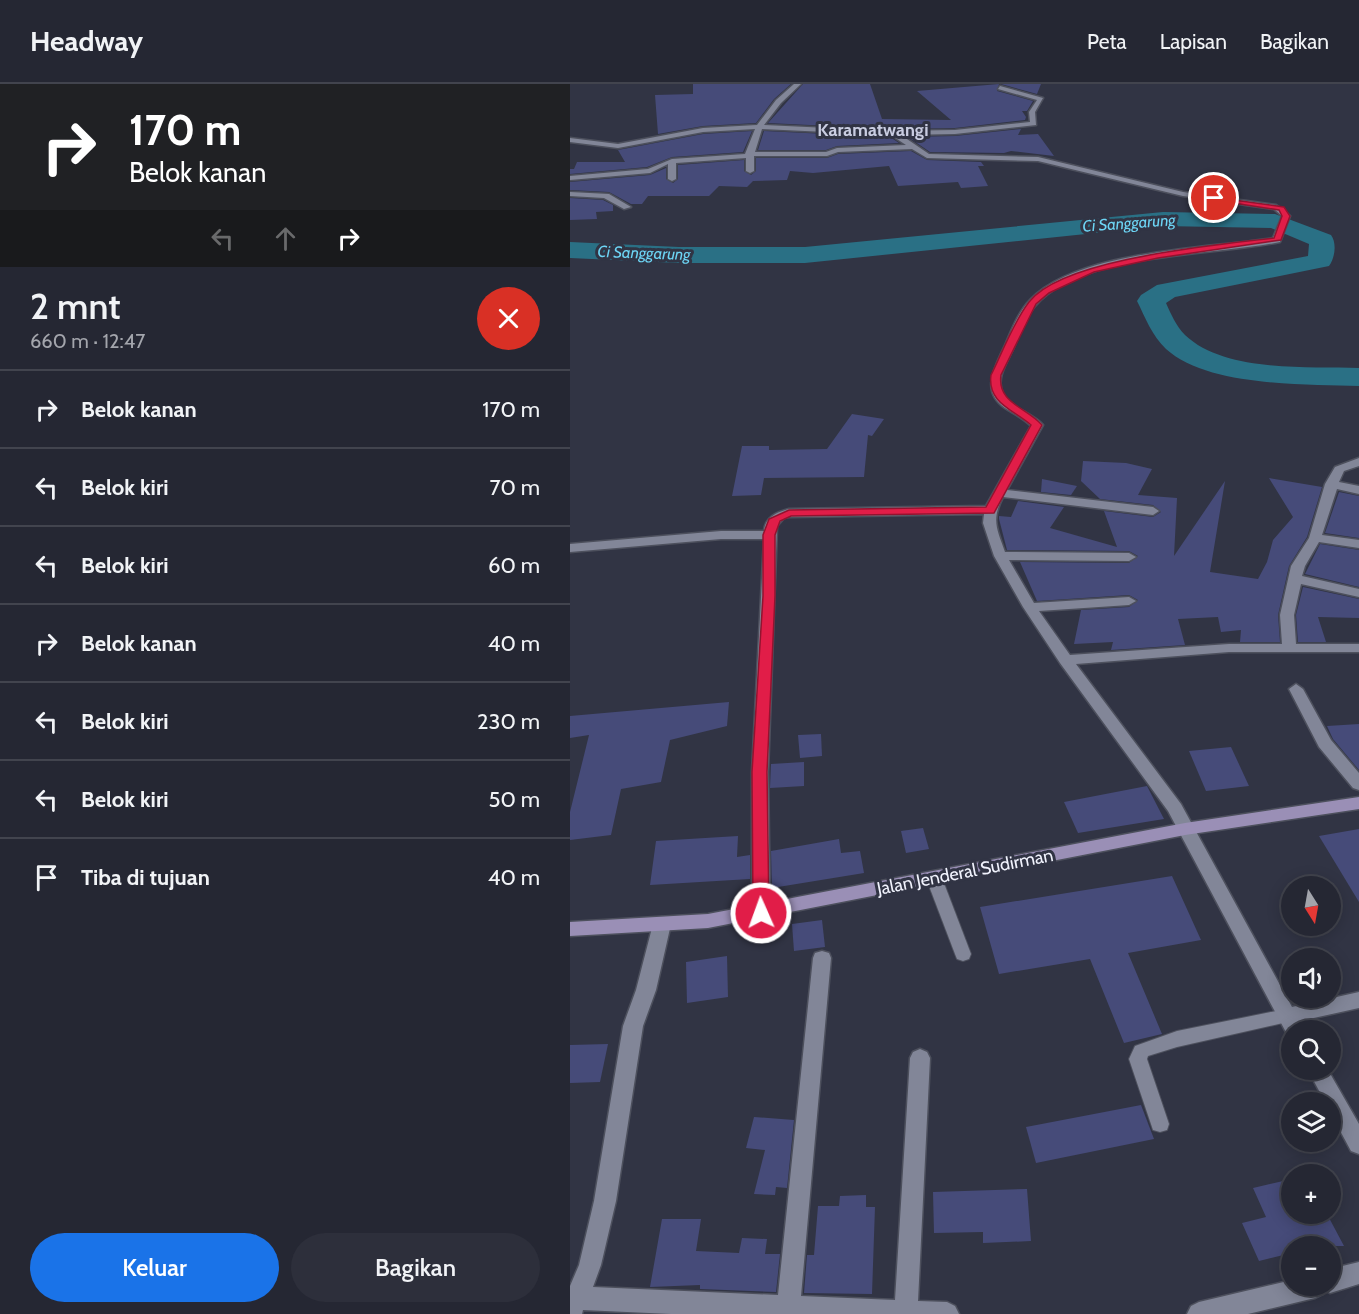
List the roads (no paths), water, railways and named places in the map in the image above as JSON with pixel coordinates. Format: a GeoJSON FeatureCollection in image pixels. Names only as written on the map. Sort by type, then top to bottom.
{"type":"FeatureCollection","features":[{"type":"Feature","properties":{"kind":"main road","name":"Jalan Jenderal Sudirman"},"geometry":{"type":"LineString","coordinates":[[570,929],[708,921],[761,913],[1185,829],[1352,804]]}},
{"type":"Feature","properties":{"kind":"street"},"geometry":{"type":"LineString","coordinates":[[750,171],[749,155],[758,127],[780,99],[798,84]]}},
{"type":"Feature","properties":{"kind":"street"},"geometry":{"type":"LineString","coordinates":[[570,140],[618,146],[703,130],[758,127],[893,133],[1033,125],[1032,112],[1041,99],[1000,88]]}},
{"type":"Feature","properties":{"kind":"street"},"geometry":{"type":"LineString","coordinates":[[893,133],[911,147],[934,157],[1038,159],[1183,194],[1276,207],[1286,216],[1277,240],[1158,256],[1106,267],[1074,277],[1039,296],[1028,309],[996,375],[994,386],[1001,400],[1037,425],[998,493],[990,510],[989,523],[1000,556],[1030,607],[1065,660],[1157,783],[1185,829],[1289,1020]]}},
{"type":"Feature","properties":{"kind":"street"},"geometry":{"type":"LineString","coordinates":[[570,178],[650,171],[661,164],[672,161],[749,155],[827,154],[837,150],[911,147]]}},
{"type":"Feature","properties":{"kind":"street"},"geometry":{"type":"LineString","coordinates":[[672,161],[672,179]]}},
{"type":"Feature","properties":{"kind":"street"},"geometry":{"type":"LineString","coordinates":[[570,194],[606,196],[627,207]]}},
{"type":"Feature","properties":{"kind":"street"},"geometry":{"type":"LineString","coordinates":[[1283,648],[1287,615],[1298,566],[1315,538],[1331,484],[1340,470],[1359,462]]}},
{"type":"Feature","properties":{"kind":"street"},"geometry":{"type":"LineString","coordinates":[[1331,484],[1359,490]]}},
{"type":"Feature","properties":{"kind":"street"},"geometry":{"type":"LineString","coordinates":[[998,493],[1153,511]]}},
{"type":"Feature","properties":{"kind":"street"},"geometry":{"type":"LineString","coordinates":[[761,913],[759,811],[769,535],[775,519],[789,513],[990,510]]}},
{"type":"Feature","properties":{"kind":"street"},"geometry":{"type":"LineString","coordinates":[[570,548],[721,535],[769,535]]}},
{"type":"Feature","properties":{"kind":"street"},"geometry":{"type":"LineString","coordinates":[[1315,538],[1359,544]]}},
{"type":"Feature","properties":{"kind":"street"},"geometry":{"type":"LineString","coordinates":[[1000,556],[1129,556]]}},
{"type":"Feature","properties":{"kind":"street"},"geometry":{"type":"LineString","coordinates":[[1296,579],[1359,593]]}},
{"type":"Feature","properties":{"kind":"street"},"geometry":{"type":"LineString","coordinates":[[1030,607],[1129,602]]}},
{"type":"Feature","properties":{"kind":"street"},"geometry":{"type":"LineString","coordinates":[[1065,660],[1186,649],[1359,648]]}},
{"type":"Feature","properties":{"kind":"street"},"geometry":{"type":"LineString","coordinates":[[1296,689],[1325,743],[1359,784]]}},
{"type":"Feature","properties":{"kind":"street"},"geometry":{"type":"LineString","coordinates":[[662,924],[646,990],[633,1026],[605,1201],[590,1265],[572,1304],[947,1314]]}},
{"type":"Feature","properties":{"kind":"street"},"geometry":{"type":"LineString","coordinates":[[789,1311],[822,958]]}},
{"type":"Feature","properties":{"kind":"street"},"geometry":{"type":"LineString","coordinates":[[1300,1020],[1359,1000]]}},
{"type":"Feature","properties":{"kind":"street"},"geometry":{"type":"LineString","coordinates":[[906,1312],[920,1058]]}},
{"type":"Feature","properties":{"kind":"street"},"geometry":{"type":"LineString","coordinates":[[1324,1080],[1359,1144]]}},
{"type":"Feature","properties":{"kind":"street"},"geometry":{"type":"LineString","coordinates":[[1341,1278],[1359,1273]]}},
{"type":"Feature","properties":{"kind":"street"},"geometry":{"type":"LineString","coordinates":[[1199,1314],[1281,1294]]}},
{"type":"Feature","properties":{"kind":"lane"},"geometry":{"type":"LineString","coordinates":[[934,878],[963,954]]}},
{"type":"Feature","properties":{"kind":"lane"},"geometry":{"type":"LineString","coordinates":[[1160,1124],[1138,1059],[1141,1051],[1168,1041],[1281,1024]]}},
{"type":"Feature","properties":{"kind":"waterway","name":"Ci Sanggarung"},"geometry":{"type":"LineString","coordinates":[[570,250],[679,255],[805,255],[1163,219],[1275,221],[1322,240],[1320,261],[1167,291],[1151,301],[1160,320],[1167,332],[1182,347],[1202,358],[1223,365],[1268,373],[1359,377]]}},
{"type":"Feature","properties":{"kind":"district","name":"Karamatwangi"},"geometry":{"type":"Point","coordinates":[873,130]}}]}
